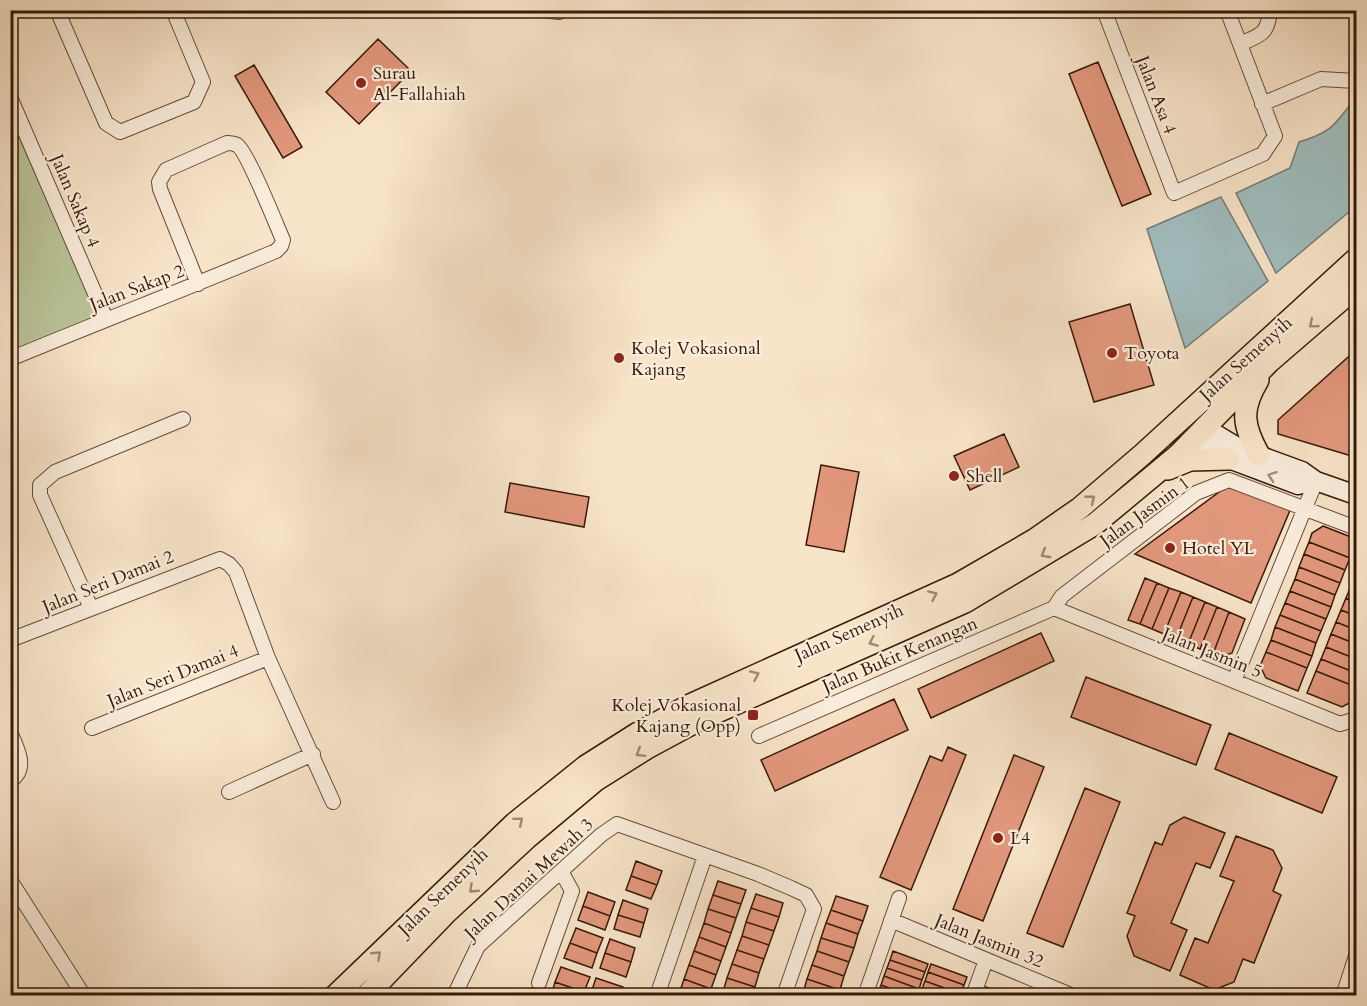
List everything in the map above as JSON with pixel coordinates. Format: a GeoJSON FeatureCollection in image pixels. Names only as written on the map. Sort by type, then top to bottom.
{"type":"FeatureCollection","features":[{"type":"Feature","properties":{"kind":"main road","name":"Jalan Semenyih"},"geometry":{"type":"LineString","coordinates":[[335,996],[515,823],[586,766],[638,733],[690,705],[989,568],[1083,506],[1356,259]]}},
{"type":"Feature","properties":{"kind":"main road","name":"Jalan Semenyih"},"geometry":{"type":"LineString","coordinates":[[366,996],[447,912],[519,845],[596,780],[647,748],[699,720],[965,602],[1095,524],[1178,455],[1197,431],[1269,362],[1356,287]]}},
{"type":"Feature","properties":{"kind":"main road"},"geometry":{"type":"LineString","coordinates":[[1259,455],[1248,437],[1245,410],[1253,388],[1269,362]]}},
{"type":"Feature","properties":{"kind":"main road"},"geometry":{"type":"LineString","coordinates":[[1166,432],[1197,431],[1205,396]]}},
{"type":"Feature","properties":{"kind":"main road"},"geometry":{"type":"LineString","coordinates":[[1147,481],[1190,460],[1229,459]]}},
{"type":"Feature","properties":{"kind":"street"},"geometry":{"type":"LineString","coordinates":[[57,10],[106,123],[120,132],[194,102],[203,82],[173,10]]}},
{"type":"Feature","properties":{"kind":"street"},"geometry":{"type":"LineString","coordinates":[[542,10],[562,10]]}},
{"type":"Feature","properties":{"kind":"street","name":"Jalan Asa 4"},"geometry":{"type":"LineString","coordinates":[[1104,10],[1174,193],[1263,154],[1275,136],[1262,104]]}},
{"type":"Feature","properties":{"kind":"street"},"geometry":{"type":"LineString","coordinates":[[1227,10],[1262,104],[1321,79],[1356,81]]}},
{"type":"Feature","properties":{"kind":"street"},"geometry":{"type":"LineString","coordinates":[[1240,44],[1264,33],[1268,26],[1270,10]]}},
{"type":"Feature","properties":{"kind":"street","name":"Jalan Sakap 4"},"geometry":{"type":"LineString","coordinates":[[10,97],[106,319]]}},
{"type":"Feature","properties":{"kind":"street","name":"Jalan Sakap 2"},"geometry":{"type":"LineString","coordinates":[[10,359],[198,284],[276,251],[283,240],[261,188],[242,150],[236,144],[227,142],[166,170],[159,182],[198,284]]}},
{"type":"Feature","properties":{"kind":"street"},"geometry":{"type":"LineString","coordinates":[[91,608],[40,495],[40,485],[55,472],[183,419]]}},
{"type":"Feature","properties":{"kind":"street"},"geometry":{"type":"LineString","coordinates":[[1197,431],[1302,471],[1316,481],[1356,495]]}},
{"type":"Feature","properties":{"kind":"street"},"geometry":{"type":"LineString","coordinates":[[1197,431],[1229,459],[1298,486],[1316,481]]}},
{"type":"Feature","properties":{"kind":"street","name":"Jalan Jasmin 1"},"geometry":{"type":"LineString","coordinates":[[1054,608],[1062,596],[1196,493],[1228,480],[1356,528]]}},
{"type":"Feature","properties":{"kind":"street"},"geometry":{"type":"LineString","coordinates":[[1234,681],[1316,481]]}},
{"type":"Feature","properties":{"kind":"street","name":"Jalan Seri Damai 2"},"geometry":{"type":"LineString","coordinates":[[10,640],[220,559],[236,572],[268,658]]}},
{"type":"Feature","properties":{"kind":"street","name":"Jalan Jasmin 5"},"geometry":{"type":"LineString","coordinates":[[1054,608],[1340,724],[1356,719]]}},
{"type":"Feature","properties":{"kind":"street","name":"Jalan Bukit Kenangan"},"geometry":{"type":"LineString","coordinates":[[759,736],[1054,608]]}},
{"type":"Feature","properties":{"kind":"street"},"geometry":{"type":"LineString","coordinates":[[268,658],[333,802]]}},
{"type":"Feature","properties":{"kind":"street","name":"Jalan Seri Damai 4"},"geometry":{"type":"LineString","coordinates":[[92,728],[268,658]]}},
{"type":"Feature","properties":{"kind":"street"},"geometry":{"type":"LineString","coordinates":[[10,732],[21,761],[19,771],[12,780]]}},
{"type":"Feature","properties":{"kind":"street"},"geometry":{"type":"LineString","coordinates":[[229,792],[313,754]]}},
{"type":"Feature","properties":{"kind":"street","name":"Jalan Damai Mewah 3"},"geometry":{"type":"LineString","coordinates":[[454,996],[478,946],[601,835],[617,824],[705,856]]}},
{"type":"Feature","properties":{"kind":"street"},"geometry":{"type":"LineString","coordinates":[[657,996],[705,856],[758,874],[806,895],[814,909],[784,996]]}},
{"type":"Feature","properties":{"kind":"street"},"geometry":{"type":"LineString","coordinates":[[539,983],[572,891],[561,871]]}},
{"type":"Feature","properties":{"kind":"street"},"geometry":{"type":"LineString","coordinates":[[10,880],[84,996]]}},
{"type":"Feature","properties":{"kind":"street"},"geometry":{"type":"LineString","coordinates":[[865,996],[899,898]]}},
{"type":"Feature","properties":{"kind":"street","name":"Jalan Jasmin 32"},"geometry":{"type":"LineString","coordinates":[[891,920],[1073,996]]}},
{"type":"Feature","properties":{"kind":"street"},"geometry":{"type":"LineString","coordinates":[[1343,996],[1356,956]]}},
{"type":"Feature","properties":{"kind":"street"},"geometry":{"type":"LineString","coordinates":[[973,996],[986,960]]}},
{"type":"Feature","properties":{"kind":"green space"},"geometry":{"type":"Polygon","coordinates":[[[10,116],[98,316],[11,353],[10,353],[10,116]]]}},
{"type":"Feature","properties":{"kind":"water"},"geometry":{"type":"Polygon","coordinates":[[[1353,101],[1356,101],[1356,206],[1276,273],[1236,193],[1290,168],[1299,142],[1325,132],[1341,117],[1353,101]]]}},
{"type":"Feature","properties":{"kind":"water"},"geometry":{"type":"Polygon","coordinates":[[[1221,197],[1268,281],[1185,348],[1147,229],[1221,197]]]}},
{"type":"Feature","properties":{"kind":"building"},"geometry":{"type":"Polygon","coordinates":[[[378,39],[411,71],[359,124],[326,92],[378,39]]]}},
{"type":"Feature","properties":{"kind":"building"},"geometry":{"type":"Polygon","coordinates":[[[1098,62],[1151,194],[1122,206],[1069,74],[1098,62]]]}},
{"type":"Feature","properties":{"kind":"building"},"geometry":{"type":"Polygon","coordinates":[[[254,65],[302,147],[283,158],[235,76],[254,65]]]}},
{"type":"Feature","properties":{"kind":"building","name":"Toyota"},"geometry":{"type":"Polygon","coordinates":[[[1130,304],[1154,385],[1094,402],[1069,322],[1130,304]]]}},
{"type":"Feature","properties":{"kind":"building"},"geometry":{"type":"Polygon","coordinates":[[[1356,350],[1355,457],[1278,434],[1278,420],[1356,350]]]}},
{"type":"Feature","properties":{"kind":"building"},"geometry":{"type":"Polygon","coordinates":[[[1004,434],[1019,467],[970,490],[954,456],[1004,434]]]}},
{"type":"Feature","properties":{"kind":"building"},"geometry":{"type":"Polygon","coordinates":[[[821,465],[859,472],[844,552],[806,545],[821,465]]]}},
{"type":"Feature","properties":{"kind":"building"},"geometry":{"type":"Polygon","coordinates":[[[510,483],[589,497],[584,527],[505,512],[510,483]]]}},
{"type":"Feature","properties":{"kind":"building"},"geometry":{"type":"Polygon","coordinates":[[[1230,484],[1291,508],[1251,603],[1135,554],[1230,484]]]}},
{"type":"Feature","properties":{"kind":"building"},"geometry":{"type":"Polygon","coordinates":[[[1323,526],[1356,539],[1350,558],[1309,542],[1312,533],[1323,526]]]}},
{"type":"Feature","properties":{"kind":"building"},"geometry":{"type":"Polygon","coordinates":[[[1309,542],[1350,558],[1345,570],[1304,554],[1309,542]]]}},
{"type":"Feature","properties":{"kind":"building"},"geometry":{"type":"Polygon","coordinates":[[[1304,554],[1345,570],[1340,583],[1299,567],[1304,554]]]}},
{"type":"Feature","properties":{"kind":"building"},"geometry":{"type":"Polygon","coordinates":[[[1299,567],[1340,583],[1335,595],[1295,579],[1299,567]]]}},
{"type":"Feature","properties":{"kind":"building"},"geometry":{"type":"Polygon","coordinates":[[[1145,578],[1157,583],[1140,624],[1128,620],[1145,578]]]}},
{"type":"Feature","properties":{"kind":"building"},"geometry":{"type":"Polygon","coordinates":[[[1295,579],[1335,595],[1331,607],[1290,591],[1295,579]]]}},
{"type":"Feature","properties":{"kind":"building"},"geometry":{"type":"Polygon","coordinates":[[[1157,583],[1169,588],[1152,629],[1140,624],[1157,583]]]}},
{"type":"Feature","properties":{"kind":"building"},"geometry":{"type":"Polygon","coordinates":[[[1351,586],[1356,588],[1356,602],[1346,598],[1351,586]]]}},
{"type":"Feature","properties":{"kind":"building"},"geometry":{"type":"Polygon","coordinates":[[[1169,588],[1181,592],[1164,634],[1152,629],[1169,588]]]}},
{"type":"Feature","properties":{"kind":"building"},"geometry":{"type":"Polygon","coordinates":[[[1290,591],[1331,607],[1326,619],[1285,603],[1290,591]]]}},
{"type":"Feature","properties":{"kind":"building"},"geometry":{"type":"Polygon","coordinates":[[[1181,592],[1193,597],[1176,639],[1164,634],[1181,592]]]}},
{"type":"Feature","properties":{"kind":"building"},"geometry":{"type":"Polygon","coordinates":[[[1193,597],[1205,602],[1188,644],[1176,639],[1193,597]]]}},
{"type":"Feature","properties":{"kind":"building"},"geometry":{"type":"Polygon","coordinates":[[[1346,598],[1356,602],[1356,616],[1341,610],[1346,598]]]}},
{"type":"Feature","properties":{"kind":"building"},"geometry":{"type":"Polygon","coordinates":[[[1205,602],[1217,607],[1200,649],[1188,644],[1205,602]]]}},
{"type":"Feature","properties":{"kind":"building"},"geometry":{"type":"Polygon","coordinates":[[[1285,603],[1326,619],[1321,631],[1280,615],[1285,603]]]}},
{"type":"Feature","properties":{"kind":"building"},"geometry":{"type":"Polygon","coordinates":[[[1217,607],[1229,612],[1213,654],[1200,649],[1217,607]]]}},
{"type":"Feature","properties":{"kind":"building"},"geometry":{"type":"Polygon","coordinates":[[[1341,610],[1356,616],[1356,630],[1336,622],[1341,610]]]}},
{"type":"Feature","properties":{"kind":"building"},"geometry":{"type":"Polygon","coordinates":[[[1229,612],[1245,619],[1232,653],[1220,657],[1213,654],[1229,612]]]}},
{"type":"Feature","properties":{"kind":"building"},"geometry":{"type":"Polygon","coordinates":[[[1280,615],[1321,631],[1316,643],[1275,627],[1280,615]]]}},
{"type":"Feature","properties":{"kind":"building"},"geometry":{"type":"Polygon","coordinates":[[[1336,622],[1356,630],[1356,644],[1331,634],[1336,622]]]}},
{"type":"Feature","properties":{"kind":"building"},"geometry":{"type":"Polygon","coordinates":[[[1275,627],[1316,643],[1312,656],[1271,640],[1275,627]]]}},
{"type":"Feature","properties":{"kind":"building"},"geometry":{"type":"Polygon","coordinates":[[[1041,633],[1054,661],[931,718],[918,689],[1041,633]]]}},
{"type":"Feature","properties":{"kind":"building"},"geometry":{"type":"Polygon","coordinates":[[[1331,634],[1356,644],[1356,659],[1326,647],[1331,634]]]}},
{"type":"Feature","properties":{"kind":"building"},"geometry":{"type":"Polygon","coordinates":[[[1271,640],[1312,656],[1307,668],[1266,652],[1271,640]]]}},
{"type":"Feature","properties":{"kind":"building"},"geometry":{"type":"Polygon","coordinates":[[[1326,647],[1356,659],[1356,673],[1321,659],[1326,647]]]}},
{"type":"Feature","properties":{"kind":"building"},"geometry":{"type":"Polygon","coordinates":[[[1266,652],[1307,668],[1298,691],[1266,678],[1260,666],[1266,652]]]}},
{"type":"Feature","properties":{"kind":"building"},"geometry":{"type":"Polygon","coordinates":[[[1321,659],[1356,673],[1356,687],[1316,671],[1321,659]]]}},
{"type":"Feature","properties":{"kind":"building"},"geometry":{"type":"Polygon","coordinates":[[[1316,671],[1356,687],[1353,701],[1342,707],[1307,693],[1316,671]]]}},
{"type":"Feature","properties":{"kind":"building"},"geometry":{"type":"Polygon","coordinates":[[[1086,677],[1211,725],[1196,765],[1071,717],[1086,677]]]}},
{"type":"Feature","properties":{"kind":"building"},"geometry":{"type":"Polygon","coordinates":[[[894,699],[908,730],[775,791],[761,760],[894,699]]]}},
{"type":"Feature","properties":{"kind":"building"},"geometry":{"type":"Polygon","coordinates":[[[1229,733],[1337,777],[1322,813],[1215,769],[1229,733]]]}},
{"type":"Feature","properties":{"kind":"building"},"geometry":{"type":"Polygon","coordinates":[[[948,747],[966,755],[911,890],[880,877],[930,756],[942,761],[948,747]]]}},
{"type":"Feature","properties":{"kind":"building","name":"L4"},"geometry":{"type":"Polygon","coordinates":[[[1014,755],[1044,767],[983,921],[953,909],[1014,755]]]}},
{"type":"Feature","properties":{"kind":"building"},"geometry":{"type":"Polygon","coordinates":[[[1085,788],[1120,802],[1063,947],[1027,933],[1085,788]]]}},
{"type":"Feature","properties":{"kind":"building"},"geometry":{"type":"Polygon","coordinates":[[[1184,817],[1225,833],[1210,868],[1196,863],[1171,923],[1187,930],[1170,971],[1134,956],[1127,936],[1135,916],[1127,913],[1155,842],[1162,845],[1170,825],[1184,817]]]}},
{"type":"Feature","properties":{"kind":"building"},"geometry":{"type":"Polygon","coordinates":[[[1236,836],[1273,850],[1282,868],[1273,891],[1281,895],[1254,963],[1243,959],[1234,982],[1214,990],[1180,975],[1195,938],[1208,943],[1234,881],[1220,876],[1236,836]]]}},
{"type":"Feature","properties":{"kind":"building"},"geometry":{"type":"Polygon","coordinates":[[[636,861],[662,871],[657,885],[631,876],[636,861]]]}},
{"type":"Feature","properties":{"kind":"building"},"geometry":{"type":"Polygon","coordinates":[[[631,876],[657,885],[651,899],[626,890],[631,876]]]}},
{"type":"Feature","properties":{"kind":"building"},"geometry":{"type":"Polygon","coordinates":[[[718,881],[746,890],[741,904],[713,895],[718,881]]]}},
{"type":"Feature","properties":{"kind":"building"},"geometry":{"type":"Polygon","coordinates":[[[588,892],[615,902],[610,916],[583,906],[588,892]]]}},
{"type":"Feature","properties":{"kind":"building"},"geometry":{"type":"Polygon","coordinates":[[[756,894],[783,903],[779,917],[751,908],[756,894]]]}},
{"type":"Feature","properties":{"kind":"building"},"geometry":{"type":"Polygon","coordinates":[[[713,895],[741,904],[736,918],[708,909],[713,895]]]}},
{"type":"Feature","properties":{"kind":"building"},"geometry":{"type":"Polygon","coordinates":[[[836,896],[868,906],[863,921],[831,910],[836,896]]]}},
{"type":"Feature","properties":{"kind":"building"},"geometry":{"type":"Polygon","coordinates":[[[623,900],[648,909],[644,923],[618,915],[623,900]]]}},
{"type":"Feature","properties":{"kind":"building"},"geometry":{"type":"Polygon","coordinates":[[[583,906],[610,916],[605,930],[578,920],[583,906]]]}},
{"type":"Feature","properties":{"kind":"building"},"geometry":{"type":"Polygon","coordinates":[[[751,908],[779,917],[774,931],[746,922],[751,908]]]}},
{"type":"Feature","properties":{"kind":"building"},"geometry":{"type":"Polygon","coordinates":[[[708,909],[736,918],[731,933],[704,923],[708,909]]]}},
{"type":"Feature","properties":{"kind":"building"},"geometry":{"type":"Polygon","coordinates":[[[831,910],[863,921],[858,934],[826,923],[831,910]]]}},
{"type":"Feature","properties":{"kind":"building"},"geometry":{"type":"Polygon","coordinates":[[[618,915],[644,923],[640,937],[614,929],[618,915]]]}},
{"type":"Feature","properties":{"kind":"building"},"geometry":{"type":"Polygon","coordinates":[[[746,922],[774,931],[769,945],[742,936],[746,922]]]}},
{"type":"Feature","properties":{"kind":"building"},"geometry":{"type":"Polygon","coordinates":[[[704,923],[731,933],[726,947],[699,937],[704,923]]]}},
{"type":"Feature","properties":{"kind":"building"},"geometry":{"type":"Polygon","coordinates":[[[826,923],[858,934],[854,948],[821,938],[826,923]]]}},
{"type":"Feature","properties":{"kind":"building"},"geometry":{"type":"Polygon","coordinates":[[[576,928],[603,938],[597,953],[570,943],[576,928]]]}},
{"type":"Feature","properties":{"kind":"building"},"geometry":{"type":"Polygon","coordinates":[[[742,936],[769,945],[764,959],[737,950],[742,936]]]}},
{"type":"Feature","properties":{"kind":"building"},"geometry":{"type":"Polygon","coordinates":[[[699,937],[726,947],[721,961],[694,951],[699,937]]]}},
{"type":"Feature","properties":{"kind":"building"},"geometry":{"type":"Polygon","coordinates":[[[821,938],[854,948],[849,962],[817,951],[821,938]]]}},
{"type":"Feature","properties":{"kind":"building"},"geometry":{"type":"Polygon","coordinates":[[[610,939],[635,948],[631,962],[605,953],[610,939]]]}},
{"type":"Feature","properties":{"kind":"building"},"geometry":{"type":"Polygon","coordinates":[[[570,943],[597,953],[592,968],[564,958],[570,943]]]}},
{"type":"Feature","properties":{"kind":"building"},"geometry":{"type":"Polygon","coordinates":[[[737,950],[764,959],[759,973],[732,964],[737,950]]]}},
{"type":"Feature","properties":{"kind":"building"},"geometry":{"type":"Polygon","coordinates":[[[694,951],[721,961],[716,975],[689,965],[694,951]]]}},
{"type":"Feature","properties":{"kind":"building"},"geometry":{"type":"Polygon","coordinates":[[[817,951],[849,962],[844,976],[812,965],[817,951]]]}},
{"type":"Feature","properties":{"kind":"building"},"geometry":{"type":"Polygon","coordinates":[[[893,951],[928,964],[925,972],[890,960],[893,951]]]}},
{"type":"Feature","properties":{"kind":"building"},"geometry":{"type":"Polygon","coordinates":[[[605,953],[631,962],[626,977],[600,968],[605,953]]]}},
{"type":"Feature","properties":{"kind":"building"},"geometry":{"type":"Polygon","coordinates":[[[890,960],[925,972],[922,980],[887,968],[890,960]]]}},
{"type":"Feature","properties":{"kind":"building"},"geometry":{"type":"Polygon","coordinates":[[[732,964],[759,973],[755,987],[727,978],[732,964]]]}},
{"type":"Feature","properties":{"kind":"building"},"geometry":{"type":"Polygon","coordinates":[[[931,964],[967,977],[964,985],[928,972],[931,964]]]}},
{"type":"Feature","properties":{"kind":"building"},"geometry":{"type":"Polygon","coordinates":[[[689,965],[716,975],[711,989],[684,979],[689,965]]]}},
{"type":"Feature","properties":{"kind":"building"},"geometry":{"type":"Polygon","coordinates":[[[812,965],[844,976],[840,990],[807,979],[812,965]]]}},
{"type":"Feature","properties":{"kind":"building"},"geometry":{"type":"Polygon","coordinates":[[[561,967],[590,977],[584,992],[555,982],[561,967]]]}},
{"type":"Feature","properties":{"kind":"building"},"geometry":{"type":"Polygon","coordinates":[[[887,968],[922,980],[919,989],[884,976],[887,968]]]}},
{"type":"Feature","properties":{"kind":"building"},"geometry":{"type":"Polygon","coordinates":[[[928,972],[964,985],[961,994],[925,981],[928,972]]]}},
{"type":"Feature","properties":{"kind":"building"},"geometry":{"type":"Polygon","coordinates":[[[884,976],[919,989],[917,996],[881,985],[884,976]]]}},
{"type":"Feature","properties":{"kind":"building"},"geometry":{"type":"Polygon","coordinates":[[[596,978],[623,987],[620,996],[600,996],[591,993],[596,978]]]}},
{"type":"Feature","properties":{"kind":"building"},"geometry":{"type":"Polygon","coordinates":[[[727,978],[755,987],[752,996],[734,996],[723,992],[727,978]]]}},
{"type":"Feature","properties":{"kind":"building"},"geometry":{"type":"Polygon","coordinates":[[[684,979],[711,989],[709,996],[679,994],[684,979]]]}},
{"type":"Feature","properties":{"kind":"building"},"geometry":{"type":"Polygon","coordinates":[[[807,979],[840,990],[838,996],[809,996],[803,993],[807,979]]]}},
{"type":"Feature","properties":{"kind":"building"},"geometry":{"type":"Polygon","coordinates":[[[925,981],[961,994],[961,996],[940,996],[922,989],[925,981]]]}},
{"type":"Feature","properties":{"kind":"building"},"geometry":{"type":"Polygon","coordinates":[[[555,982],[584,992],[583,996],[551,996],[555,982]]]}},
{"type":"Feature","properties":{"kind":"building"},"geometry":{"type":"Polygon","coordinates":[[[881,985],[911,996],[885,996],[878,993],[881,985]]]}},
{"type":"Feature","properties":{"kind":"building"},"geometry":{"type":"Polygon","coordinates":[[[986,987],[1010,996],[983,996],[986,987]]]}},
{"type":"Feature","properties":{"kind":"place","name":"Surau Al-Fallahiah"},"geometry":{"type":"Point","coordinates":[361,83]}},
{"type":"Feature","properties":{"kind":"place","name":"Toyota"},"geometry":{"type":"Point","coordinates":[1112,353]}},
{"type":"Feature","properties":{"kind":"place","name":"Kolej Vokasional Kajang"},"geometry":{"type":"Point","coordinates":[619,358]}},
{"type":"Feature","properties":{"kind":"place","name":"Shell"},"geometry":{"type":"Point","coordinates":[954,476]}},
{"type":"Feature","properties":{"kind":"place","name":"Hotel YL"},"geometry":{"type":"Point","coordinates":[1170,548]}},
{"type":"Feature","properties":{"kind":"place","name":"Kolej Vokasional Kajang (Opp)"},"geometry":{"type":"Point","coordinates":[753,715]}},
{"type":"Feature","properties":{"kind":"place","name":"L4"},"geometry":{"type":"Point","coordinates":[998,838]}}]}
